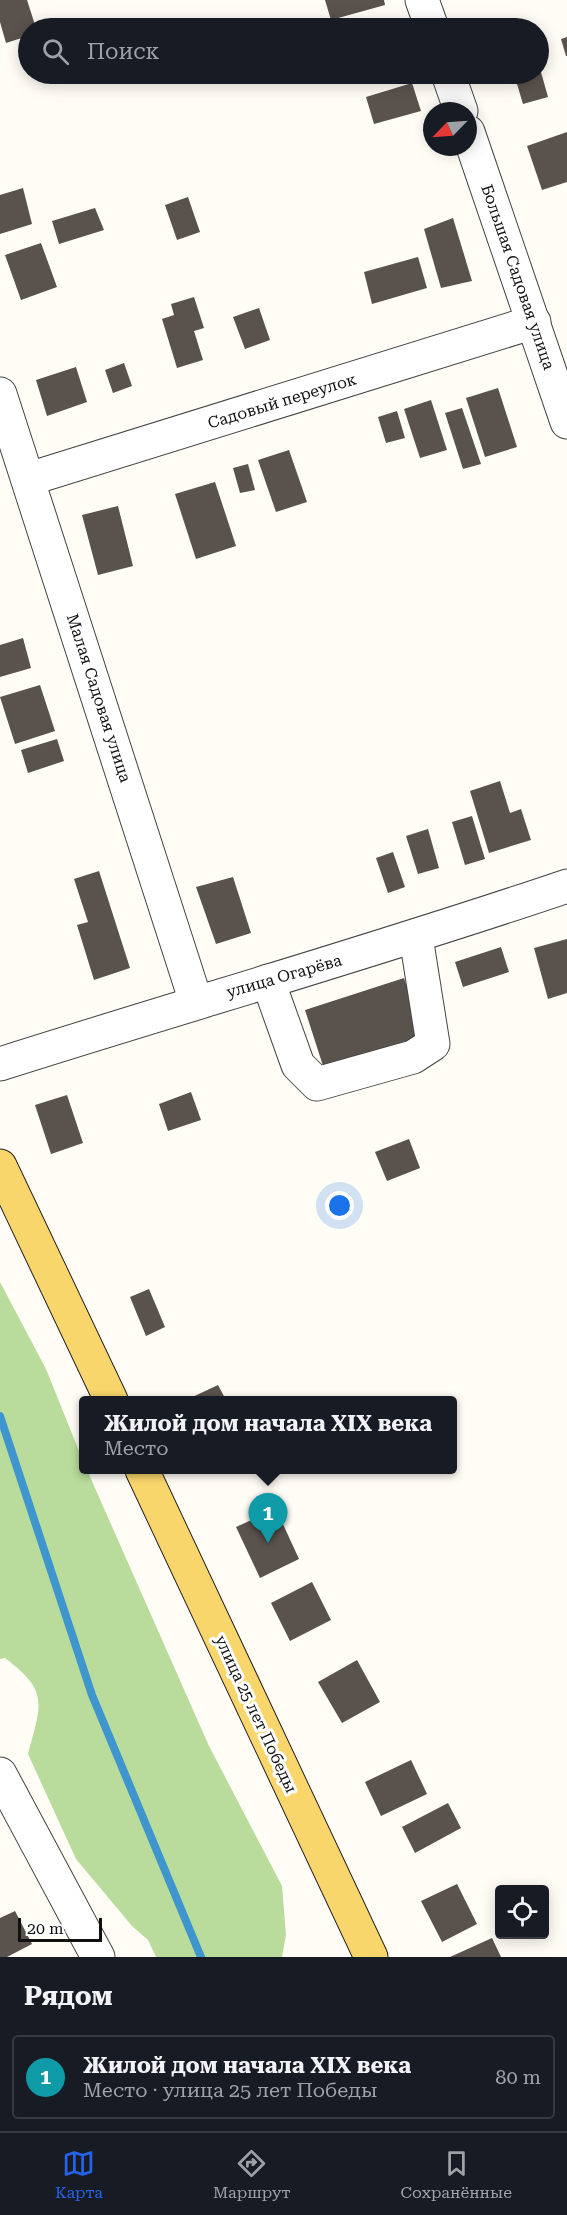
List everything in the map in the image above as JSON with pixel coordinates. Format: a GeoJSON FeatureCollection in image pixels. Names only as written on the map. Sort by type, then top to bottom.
{"type":"FeatureCollection","features":[{"type":"Feature","properties":{"kind":"main road"},"geometry":{"type":"LineString","coordinates":[[0,1166],[69,1306],[109,1396]]}},
{"type":"Feature","properties":{"kind":"main road","name":"улица 25 лет Победы"},"geometry":{"type":"LineString","coordinates":[[144,1474],[371,1957]]}},
{"type":"Feature","properties":{"kind":"street"},"geometry":{"type":"LineString","coordinates":[[422,0],[428,18]]}},
{"type":"Feature","properties":{"kind":"street"},"geometry":{"type":"LineString","coordinates":[[452,84],[458,102]]}},
{"type":"Feature","properties":{"kind":"street","name":"Большая Садовая улица"},"geometry":{"type":"LineString","coordinates":[[476,156],[567,422]]}},
{"type":"Feature","properties":{"kind":"street","name":"Садовый переулок"},"geometry":{"type":"LineString","coordinates":[[29,479],[534,322]]}},
{"type":"Feature","properties":{"kind":"street","name":"Малая Садовая улица"},"geometry":{"type":"LineString","coordinates":[[0,394],[196,1002]]}},
{"type":"Feature","properties":{"kind":"street","name":"улица Огарёва"},"geometry":{"type":"LineString","coordinates":[[0,1064],[196,1002],[416,937],[567,886]]}},
{"type":"Feature","properties":{"kind":"street"},"geometry":{"type":"LineString","coordinates":[[268,981],[298,1065],[317,1084],[413,1057],[433,1044],[416,937]]}},
{"type":"Feature","properties":{"kind":"street"},"geometry":{"type":"LineString","coordinates":[[0,1774],[98,1957]]}},
{"type":"Feature","properties":{"kind":"green space"},"geometry":{"type":"Polygon","coordinates":[[[0,1282],[46,1369],[79,1451],[79,1474],[89,1474],[209,1746],[282,1886],[286,1935],[282,1957],[156,1957],[148,1940],[132,1926],[76,1859],[28,1754],[38,1711],[35,1690],[19,1670],[5,1658],[0,1659],[0,1282]]]}},
{"type":"Feature","properties":{"kind":"building"},"geometry":{"type":"Polygon","coordinates":[[[0,0],[27,0],[33,18],[18,18],[18,39],[6,43],[0,22],[0,0]]]}},
{"type":"Feature","properties":{"kind":"building"},"geometry":{"type":"Polygon","coordinates":[[[325,0],[384,0],[385,5],[338,18],[330,18],[325,0]]]}},
{"type":"Feature","properties":{"kind":"building"},"geometry":{"type":"Polygon","coordinates":[[[567,37],[567,56],[566,56],[561,39],[567,37]]]}},
{"type":"Feature","properties":{"kind":"building"},"geometry":{"type":"Polygon","coordinates":[[[412,84],[421,111],[374,124],[366,97],[412,84]]]}},
{"type":"Feature","properties":{"kind":"building"},"geometry":{"type":"Polygon","coordinates":[[[517,84],[544,84],[548,97],[523,104],[517,84]]]}},
{"type":"Feature","properties":{"kind":"building"},"geometry":{"type":"Polygon","coordinates":[[[567,132],[567,182],[542,190],[527,146],[567,132]]]}},
{"type":"Feature","properties":{"kind":"building"},"geometry":{"type":"Polygon","coordinates":[[[23,188],[32,224],[0,234],[0,195],[23,188]]]}},
{"type":"Feature","properties":{"kind":"building"},"geometry":{"type":"Polygon","coordinates":[[[188,197],[200,232],[177,240],[165,205],[188,197]]]}},
{"type":"Feature","properties":{"kind":"building"},"geometry":{"type":"Polygon","coordinates":[[[95,208],[104,230],[59,244],[52,221],[95,208]]]}},
{"type":"Feature","properties":{"kind":"building"},"geometry":{"type":"Polygon","coordinates":[[[453,218],[472,281],[441,288],[424,229],[453,218]]]}},
{"type":"Feature","properties":{"kind":"building"},"geometry":{"type":"Polygon","coordinates":[[[41,243],[57,287],[21,300],[5,255],[41,243]]]}},
{"type":"Feature","properties":{"kind":"building"},"geometry":{"type":"Polygon","coordinates":[[[418,257],[427,288],[372,304],[364,272],[418,257]]]}},
{"type":"Feature","properties":{"kind":"building"},"geometry":{"type":"Polygon","coordinates":[[[194,297],[204,328],[194,331],[203,360],[177,368],[162,319],[174,315],[171,304],[194,297]]]}},
{"type":"Feature","properties":{"kind":"building"},"geometry":{"type":"Polygon","coordinates":[[[259,308],[270,340],[245,349],[233,317],[259,308]]]}},
{"type":"Feature","properties":{"kind":"building"},"geometry":{"type":"Polygon","coordinates":[[[124,363],[132,386],[113,393],[105,370],[124,363]]]}},
{"type":"Feature","properties":{"kind":"building"},"geometry":{"type":"Polygon","coordinates":[[[76,367],[87,402],[47,416],[36,380],[76,367]]]}},
{"type":"Feature","properties":{"kind":"building"},"geometry":{"type":"Polygon","coordinates":[[[498,388],[517,447],[485,457],[466,398],[498,388]]]}},
{"type":"Feature","properties":{"kind":"building"},"geometry":{"type":"Polygon","coordinates":[[[431,400],[447,450],[420,458],[404,409],[431,400]]]}},
{"type":"Feature","properties":{"kind":"building"},"geometry":{"type":"Polygon","coordinates":[[[462,408],[481,464],[463,469],[445,413],[462,408]]]}},
{"type":"Feature","properties":{"kind":"building"},"geometry":{"type":"Polygon","coordinates":[[[397,411],[405,438],[386,443],[378,417],[397,411]]]}},
{"type":"Feature","properties":{"kind":"building"},"geometry":{"type":"Polygon","coordinates":[[[289,450],[307,502],[276,512],[258,460],[289,450]]]}},
{"type":"Feature","properties":{"kind":"building"},"geometry":{"type":"Polygon","coordinates":[[[248,464],[255,490],[240,493],[233,468],[248,464]]]}},
{"type":"Feature","properties":{"kind":"building"},"geometry":{"type":"Polygon","coordinates":[[[215,482],[236,546],[196,559],[175,494],[215,482]]]}},
{"type":"Feature","properties":{"kind":"building"},"geometry":{"type":"Polygon","coordinates":[[[118,506],[133,566],[98,575],[82,515],[118,506]]]}},
{"type":"Feature","properties":{"kind":"building"},"geometry":{"type":"Polygon","coordinates":[[[23,638],[31,668],[0,677],[0,645],[23,638]]]}},
{"type":"Feature","properties":{"kind":"building"},"geometry":{"type":"Polygon","coordinates":[[[40,685],[55,731],[15,744],[0,697],[40,685]]]}},
{"type":"Feature","properties":{"kind":"building"},"geometry":{"type":"Polygon","coordinates":[[[57,739],[64,761],[28,773],[21,750],[57,739]]]}},
{"type":"Feature","properties":{"kind":"building"},"geometry":{"type":"Polygon","coordinates":[[[500,781],[510,813],[521,809],[531,840],[489,853],[470,791],[500,781]]]}},
{"type":"Feature","properties":{"kind":"building"},"geometry":{"type":"Polygon","coordinates":[[[472,816],[485,859],[465,865],[452,822],[472,816]]]}},
{"type":"Feature","properties":{"kind":"building"},"geometry":{"type":"Polygon","coordinates":[[[428,829],[439,868],[418,874],[406,836],[428,829]]]}},
{"type":"Feature","properties":{"kind":"building"},"geometry":{"type":"Polygon","coordinates":[[[393,852],[405,887],[388,893],[376,858],[393,852]]]}},
{"type":"Feature","properties":{"kind":"building"},"geometry":{"type":"Polygon","coordinates":[[[99,871],[130,968],[94,980],[77,925],[88,922],[74,879],[99,871]]]}},
{"type":"Feature","properties":{"kind":"building"},"geometry":{"type":"Polygon","coordinates":[[[233,877],[251,933],[216,944],[196,887],[233,877]]]}},
{"type":"Feature","properties":{"kind":"building"},"geometry":{"type":"Polygon","coordinates":[[[567,939],[567,993],[548,999],[534,948],[567,939]]]}},
{"type":"Feature","properties":{"kind":"building"},"geometry":{"type":"Polygon","coordinates":[[[501,947],[509,972],[463,987],[455,962],[501,947]]]}},
{"type":"Feature","properties":{"kind":"building"},"geometry":{"type":"Polygon","coordinates":[[[404,978],[424,1040],[325,1072],[305,1010],[404,978]]]}},
{"type":"Feature","properties":{"kind":"building"},"geometry":{"type":"Polygon","coordinates":[[[191,1092],[201,1120],[168,1131],[159,1104],[191,1092]]]}},
{"type":"Feature","properties":{"kind":"building"},"geometry":{"type":"Polygon","coordinates":[[[67,1095],[83,1143],[51,1154],[35,1105],[67,1095]]]}},
{"type":"Feature","properties":{"kind":"building"},"geometry":{"type":"Polygon","coordinates":[[[409,1139],[420,1168],[387,1181],[375,1152],[409,1139]]]}},
{"type":"Feature","properties":{"kind":"building"},"geometry":{"type":"Polygon","coordinates":[[[149,1289],[165,1327],[146,1336],[130,1297],[149,1289]]]}},
{"type":"Feature","properties":{"kind":"building"},"geometry":{"type":"Polygon","coordinates":[[[218,1385],[224,1396],[195,1396],[218,1385]]]}},
{"type":"Feature","properties":{"kind":"building"},"geometry":{"type":"Polygon","coordinates":[[[276,1509],[299,1559],[260,1578],[236,1527],[276,1509]]]}},
{"type":"Feature","properties":{"kind":"building"},"geometry":{"type":"Polygon","coordinates":[[[312,1582],[331,1620],[290,1641],[271,1603],[312,1582]]]}},
{"type":"Feature","properties":{"kind":"building"},"geometry":{"type":"Polygon","coordinates":[[[357,1660],[380,1702],[342,1723],[318,1682],[357,1660]]]}},
{"type":"Feature","properties":{"kind":"building"},"geometry":{"type":"Polygon","coordinates":[[[411,1760],[427,1794],[381,1816],[365,1782],[411,1760]]]}},
{"type":"Feature","properties":{"kind":"building"},"geometry":{"type":"Polygon","coordinates":[[[448,1803],[461,1828],[415,1853],[402,1827],[448,1803]]]}},
{"type":"Feature","properties":{"kind":"building"},"geometry":{"type":"Polygon","coordinates":[[[457,1884],[477,1924],[442,1942],[421,1901],[457,1884]]]}},
{"type":"Feature","properties":{"kind":"building"},"geometry":{"type":"Polygon","coordinates":[[[15,1911],[32,1944],[7,1957],[0,1957],[0,1918],[15,1911]]]}},
{"type":"Feature","properties":{"kind":"building"},"geometry":{"type":"Polygon","coordinates":[[[492,1938],[501,1957],[450,1957],[492,1938]]]}},
{"type":"Feature","properties":{"kind":"waterway"},"geometry":{"type":"LineString","coordinates":[[0,1416],[92,1695],[201,1957]]}},
{"type":"Feature","properties":{"kind":"place","name":"Жилой дом начала XIX века"},"geometry":{"type":"Point","coordinates":[268,1543]}}]}
